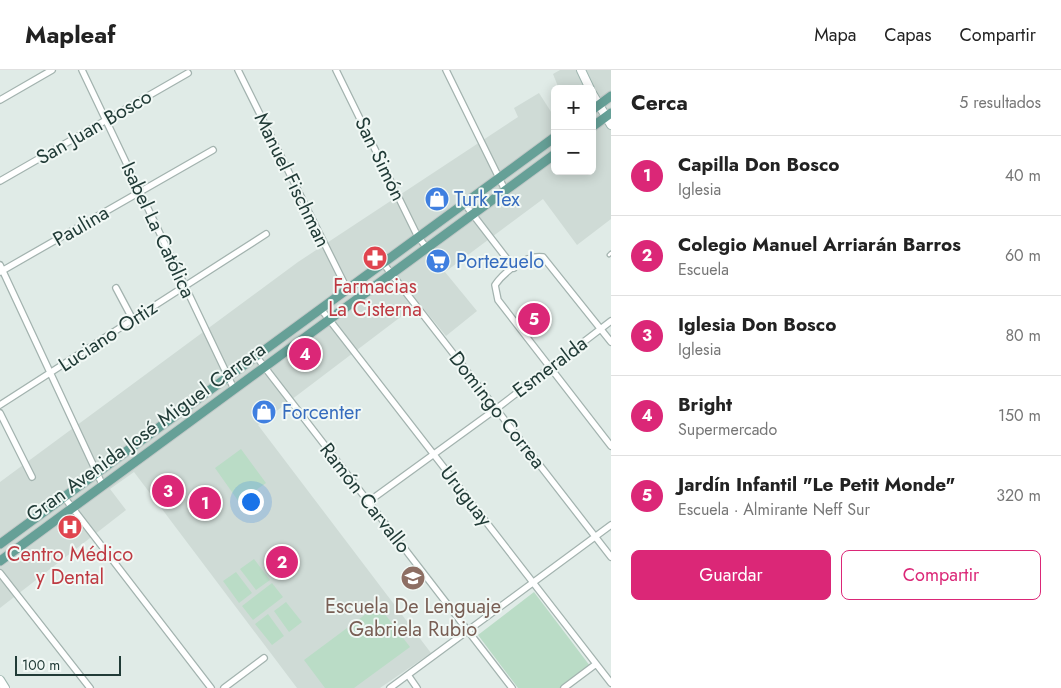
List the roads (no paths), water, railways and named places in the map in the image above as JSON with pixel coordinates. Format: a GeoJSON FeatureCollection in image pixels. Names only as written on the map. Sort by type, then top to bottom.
{"type":"FeatureCollection","features":[{"type":"Feature","properties":{"kind":"main road"},"geometry":{"type":"LineString","coordinates":[[581,70],[588,85]]}},
{"type":"Feature","properties":{"kind":"main road"},"geometry":{"type":"LineString","coordinates":[[596,107],[611,96]]}},
{"type":"Feature","properties":{"kind":"main road"},"geometry":{"type":"LineString","coordinates":[[596,109],[608,115],[611,125]]}},
{"type":"Feature","properties":{"kind":"main road"},"geometry":{"type":"LineString","coordinates":[[596,124],[608,115]]}},
{"type":"Feature","properties":{"kind":"main road","name":"Gran Avenida José Miguel Carrera"},"geometry":{"type":"LineString","coordinates":[[0,544],[551,140]]}},
{"type":"Feature","properties":{"kind":"main road","name":"Gran Avenida José Miguel Carrera"},"geometry":{"type":"LineString","coordinates":[[0,562],[551,157]]}},
{"type":"Feature","properties":{"kind":"main road"},"geometry":{"type":"LineString","coordinates":[[0,680],[5,688]]}},
{"type":"Feature","properties":{"kind":"street"},"geometry":{"type":"LineString","coordinates":[[0,100],[52,70]]}},
{"type":"Feature","properties":{"kind":"street","name":"Isabel La Católica"},"geometry":{"type":"LineString","coordinates":[[82,70],[234,389]]}},
{"type":"Feature","properties":{"kind":"street","name":"Manuel Fischman"},"geometry":{"type":"LineString","coordinates":[[238,70],[347,289]]}},
{"type":"Feature","properties":{"kind":"street","name":"San Simón"},"geometry":{"type":"LineString","coordinates":[[336,70],[418,237],[427,248]]}},
{"type":"Feature","properties":{"kind":"street"},"geometry":{"type":"LineString","coordinates":[[446,70],[505,190]]}},
{"type":"Feature","properties":{"kind":"street","name":"San Juan Bosco"},"geometry":{"type":"LineString","coordinates":[[0,181],[188,73]]}},
{"type":"Feature","properties":{"kind":"street","name":"Paulina"},"geometry":{"type":"LineString","coordinates":[[1,269],[213,150]]}},
{"type":"Feature","properties":{"kind":"street"},"geometry":{"type":"LineString","coordinates":[[464,204],[514,268]]}},
{"type":"Feature","properties":{"kind":"street","name":"Luciano Ortiz"},"geometry":{"type":"LineString","coordinates":[[0,405],[266,234]]}},
{"type":"Feature","properties":{"kind":"street"},"geometry":{"type":"LineString","coordinates":[[611,342],[546,258],[532,257],[514,268],[497,282],[495,288],[496,297],[611,446]]}},
{"type":"Feature","properties":{"kind":"street","name":"Domingo Correa"},"geometry":{"type":"LineString","coordinates":[[383,263],[611,557]]}},
{"type":"Feature","properties":{"kind":"street"},"geometry":{"type":"LineString","coordinates":[[1,269],[103,486]]}},
{"type":"Feature","properties":{"kind":"street"},"geometry":{"type":"LineString","coordinates":[[116,288],[133,320]]}},
{"type":"Feature","properties":{"kind":"street","name":"Uruguay"},"geometry":{"type":"LineString","coordinates":[[320,308],[611,683]]}},
{"type":"Feature","properties":{"kind":"street","name":"Esmeralda"},"geometry":{"type":"LineString","coordinates":[[368,502],[496,409],[611,321]]}},
{"type":"Feature","properties":{"kind":"street","name":"Ramón Carvallo"},"geometry":{"type":"LineString","coordinates":[[256,356],[512,688]]}},
{"type":"Feature","properties":{"kind":"street"},"geometry":{"type":"LineString","coordinates":[[0,413],[32,477]]}},
{"type":"Feature","properties":{"kind":"street"},"geometry":{"type":"LineString","coordinates":[[64,497],[211,688]]}},
{"type":"Feature","properties":{"kind":"street"},"geometry":{"type":"LineString","coordinates":[[390,688],[611,526]]}},
{"type":"Feature","properties":{"kind":"street"},"geometry":{"type":"LineString","coordinates":[[0,573],[90,688]]}},
{"type":"Feature","properties":{"kind":"street"},"geometry":{"type":"LineString","coordinates":[[224,688],[264,658]]}},
{"type":"Feature","properties":{"kind":"street"},"geometry":{"type":"LineString","coordinates":[[564,688],[596,664]]}},
{"type":"Feature","properties":{"kind":"street"},"geometry":{"type":"LineString","coordinates":[[408,675],[418,688]]}},
{"type":"Feature","properties":{"kind":"place","name":"Turk Tex"},"geometry":{"type":"Point","coordinates":[437,199]}},
{"type":"Feature","properties":{"kind":"place","name":"Farmacias La Cisterna"},"geometry":{"type":"Point","coordinates":[375,258]}},
{"type":"Feature","properties":{"kind":"place","name":"Portezuelo"},"geometry":{"type":"Point","coordinates":[438,261]}},
{"type":"Feature","properties":{"kind":"place","name":"Jardín Infantil \"Le Petit Monde\""},"geometry":{"type":"Point","coordinates":[534,319]}},
{"type":"Feature","properties":{"kind":"place","name":"Bright"},"geometry":{"type":"Point","coordinates":[305,354]}},
{"type":"Feature","properties":{"kind":"place","name":"Forcenter"},"geometry":{"type":"Point","coordinates":[264,412]}},
{"type":"Feature","properties":{"kind":"place","name":"Iglesia Don Bosco"},"geometry":{"type":"Point","coordinates":[168,491]}},
{"type":"Feature","properties":{"kind":"place","name":"Capilla Don Bosco"},"geometry":{"type":"Point","coordinates":[205,503]}},
{"type":"Feature","properties":{"kind":"place","name":"Centro Médico y Dental"},"geometry":{"type":"Point","coordinates":[70,527]}},
{"type":"Feature","properties":{"kind":"place","name":"Colegio Manuel Arriarán Barros"},"geometry":{"type":"Point","coordinates":[282,562]}},
{"type":"Feature","properties":{"kind":"place","name":"Escuela De Lenguaje Gabriela Rubio"},"geometry":{"type":"Point","coordinates":[413,578]}}]}
